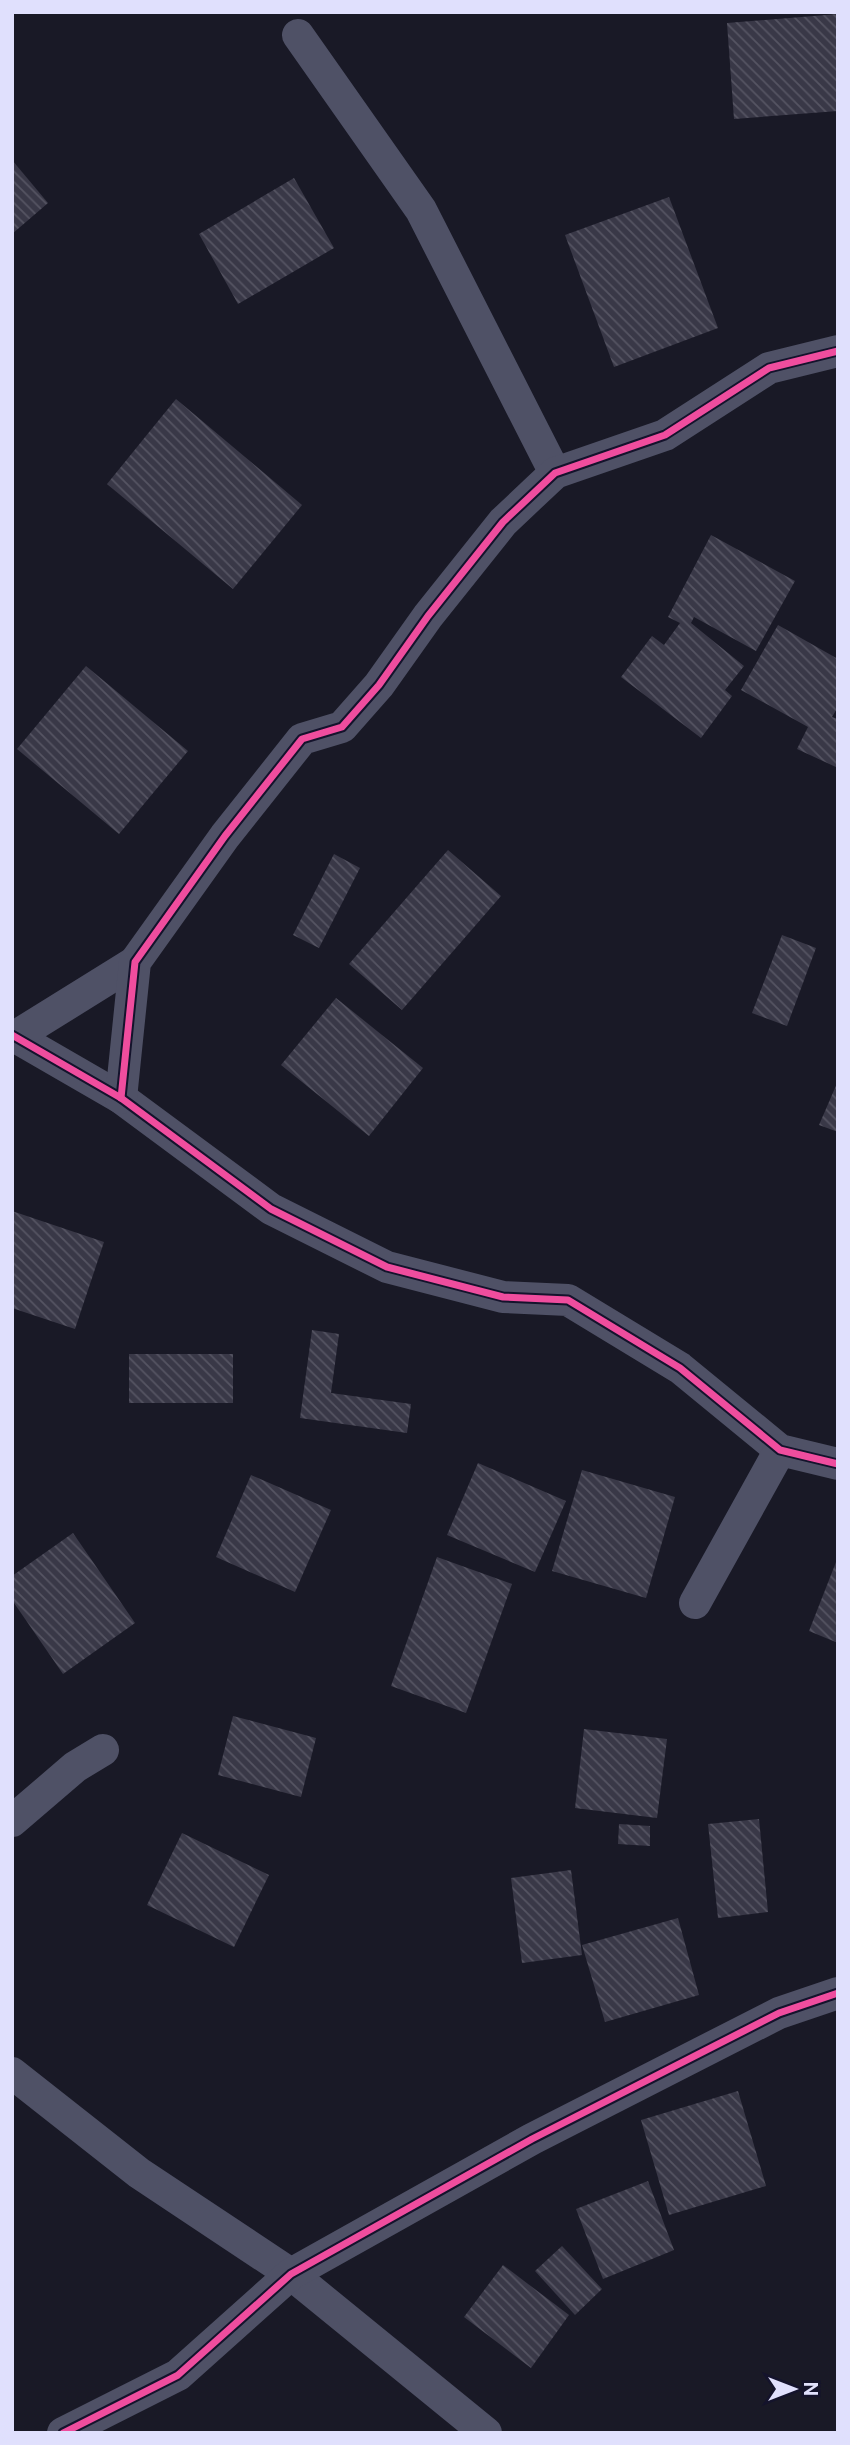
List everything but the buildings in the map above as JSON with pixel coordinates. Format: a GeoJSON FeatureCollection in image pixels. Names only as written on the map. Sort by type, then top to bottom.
{"type":"FeatureCollection","features":[{"type":"Feature","properties":{"kind":"street"},"geometry":{"type":"LineString","coordinates":[[299,35],[421,210],[555,473]]}},
{"type":"Feature","properties":{"kind":"street"},"geometry":{"type":"LineString","coordinates":[[838,351],[769,368],[665,435],[555,473],[503,522],[428,616],[379,685],[342,727],[302,739],[225,836],[135,962],[14,1035],[121,1098],[271,1209],[387,1267],[503,1297],[568,1300],[680,1368],[779,1450],[838,1464]]}},
{"type":"Feature","properties":{"kind":"street"},"geometry":{"type":"LineString","coordinates":[[121,1098],[135,962]]}},
{"type":"Feature","properties":{"kind":"street"},"geometry":{"type":"LineString","coordinates":[[695,1602],[779,1450]]}},
{"type":"Feature","properties":{"kind":"street"},"geometry":{"type":"LineString","coordinates":[[12,1821],[75,1767],[103,1750]]}},
{"type":"Feature","properties":{"kind":"street"},"geometry":{"type":"LineString","coordinates":[[64,2433],[178,2375],[291,2274],[532,2139],[779,2012],[838,1993]]}},
{"type":"Feature","properties":{"kind":"street"},"geometry":{"type":"LineString","coordinates":[[12,2073],[139,2173],[291,2274],[486,2433]]}},
{"type":"Feature","properties":{"kind":"cycle path"},"geometry":{"type":"LineString","coordinates":[[121,1098],[135,962],[225,836],[302,739],[342,727],[379,685],[428,616],[503,522],[555,473],[665,435],[769,368],[838,351]]}},
{"type":"Feature","properties":{"kind":"cycle path"},"geometry":{"type":"LineString","coordinates":[[12,1035],[121,1098],[271,1209],[387,1267],[503,1297],[568,1300],[680,1368],[780,1450],[838,1464]]}},
{"type":"Feature","properties":{"kind":"cycle path"},"geometry":{"type":"LineString","coordinates":[[63,2433],[178,2375],[291,2274],[532,2139],[779,2013],[838,1993]]}}]}
